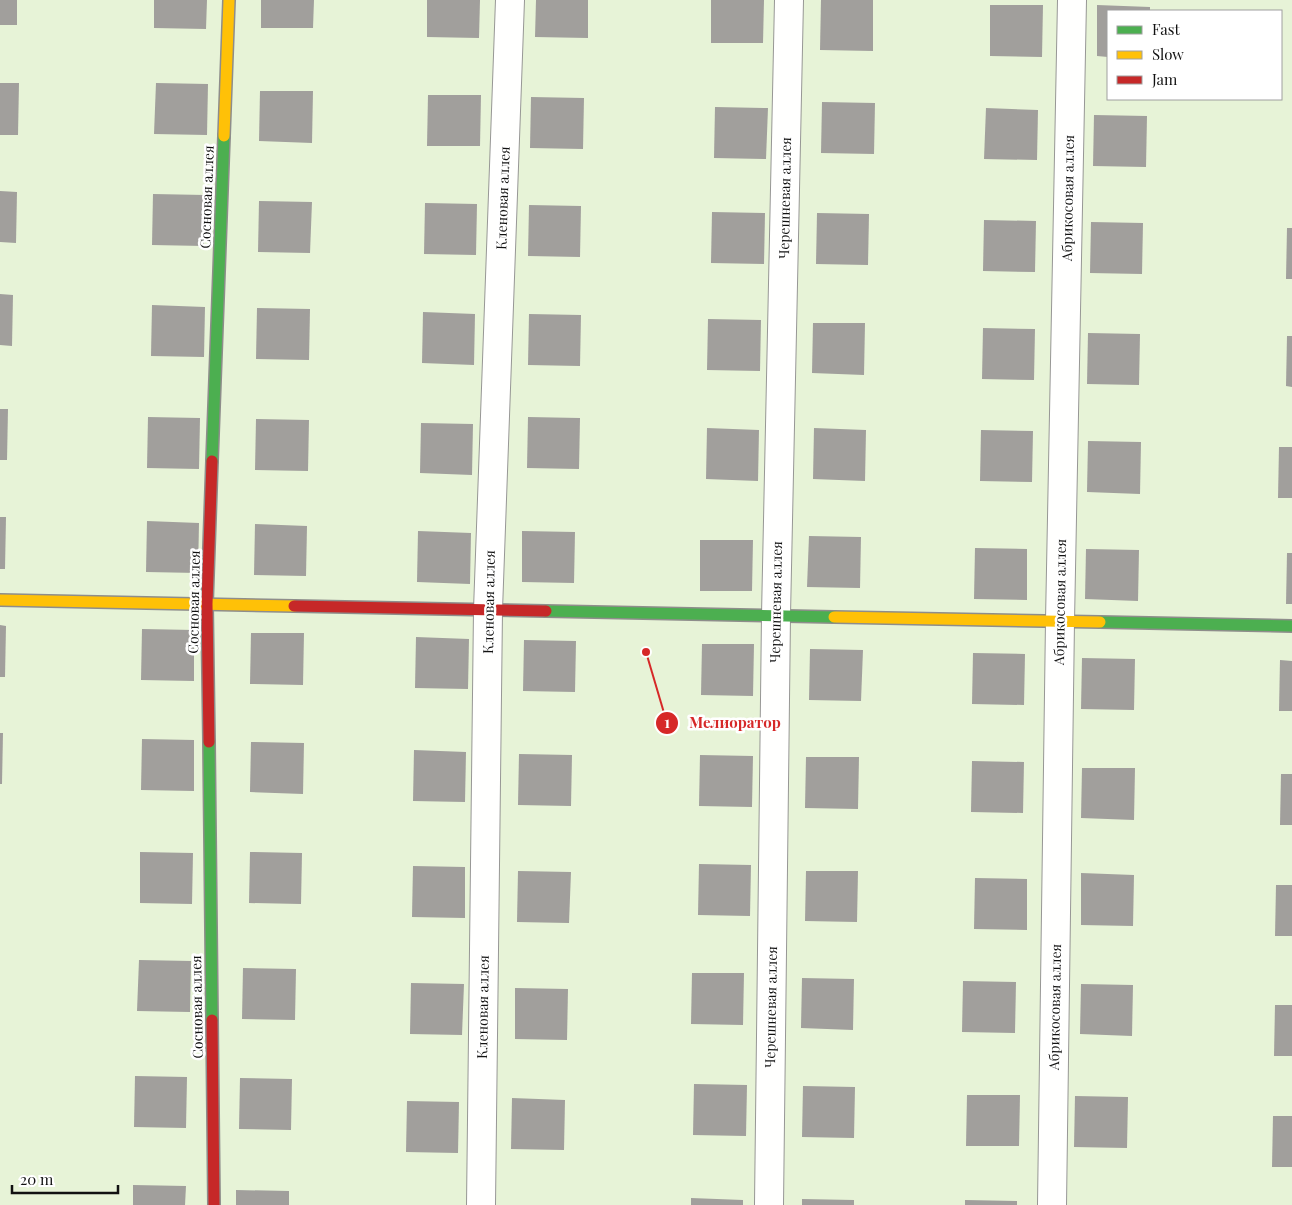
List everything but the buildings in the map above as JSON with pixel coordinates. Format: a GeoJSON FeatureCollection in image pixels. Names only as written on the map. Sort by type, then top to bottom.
{"type":"FeatureCollection","features":[{"type":"Feature","properties":{"kind":"street","name":"Сосновая аллея"},"geometry":{"type":"LineString","coordinates":[[214,1205],[208,604],[229,0]]}},
{"type":"Feature","properties":{"kind":"street","name":"Кленовая аллея"},"geometry":{"type":"LineString","coordinates":[[481,1205],[488,610],[510,0]]}},
{"type":"Feature","properties":{"kind":"street","name":"Черешневая аллея"},"geometry":{"type":"LineString","coordinates":[[768,1205],[776,616],[789,0]]}},
{"type":"Feature","properties":{"kind":"street","name":"Абрикосовая аллея"},"geometry":{"type":"LineString","coordinates":[[1052,1205],[1060,621],[1072,0]]}},
{"type":"Feature","properties":{"kind":"street"},"geometry":{"type":"LineString","coordinates":[[0,600],[1292,626]]}},
{"type":"Feature","properties":{"kind":"green space"},"geometry":{"type":"Polygon","coordinates":[[[0,0],[1292,0],[1292,1205],[0,1205],[0,0]]]}},
{"type":"Feature","properties":{"kind":"traffic: fast"},"geometry":{"type":"LineString","coordinates":[[212,461],[224,136]]}},
{"type":"Feature","properties":{"kind":"traffic: fast"},"geometry":{"type":"LineString","coordinates":[[546,611],[834,617]]}},
{"type":"Feature","properties":{"kind":"traffic: fast"},"geometry":{"type":"LineString","coordinates":[[1100,622],[1292,626]]}},
{"type":"Feature","properties":{"kind":"traffic: fast"},"geometry":{"type":"LineString","coordinates":[[209,742],[212,1020]]}},
{"type":"Feature","properties":{"kind":"traffic: slow"},"geometry":{"type":"LineString","coordinates":[[224,136],[229,0]]}},
{"type":"Feature","properties":{"kind":"traffic: slow"},"geometry":{"type":"LineString","coordinates":[[0,600],[294,606]]}},
{"type":"Feature","properties":{"kind":"traffic: slow"},"geometry":{"type":"LineString","coordinates":[[834,617],[1100,622]]}},
{"type":"Feature","properties":{"kind":"traffic: jam"},"geometry":{"type":"LineString","coordinates":[[209,742],[207,604],[212,461]]}},
{"type":"Feature","properties":{"kind":"traffic: jam"},"geometry":{"type":"LineString","coordinates":[[294,606],[546,611]]}},
{"type":"Feature","properties":{"kind":"traffic: jam"},"geometry":{"type":"LineString","coordinates":[[212,1020],[214,1205]]}},
{"type":"Feature","properties":{"kind":"place","name":"Мелиоратор"},"geometry":{"type":"Point","coordinates":[646,652]}}]}
